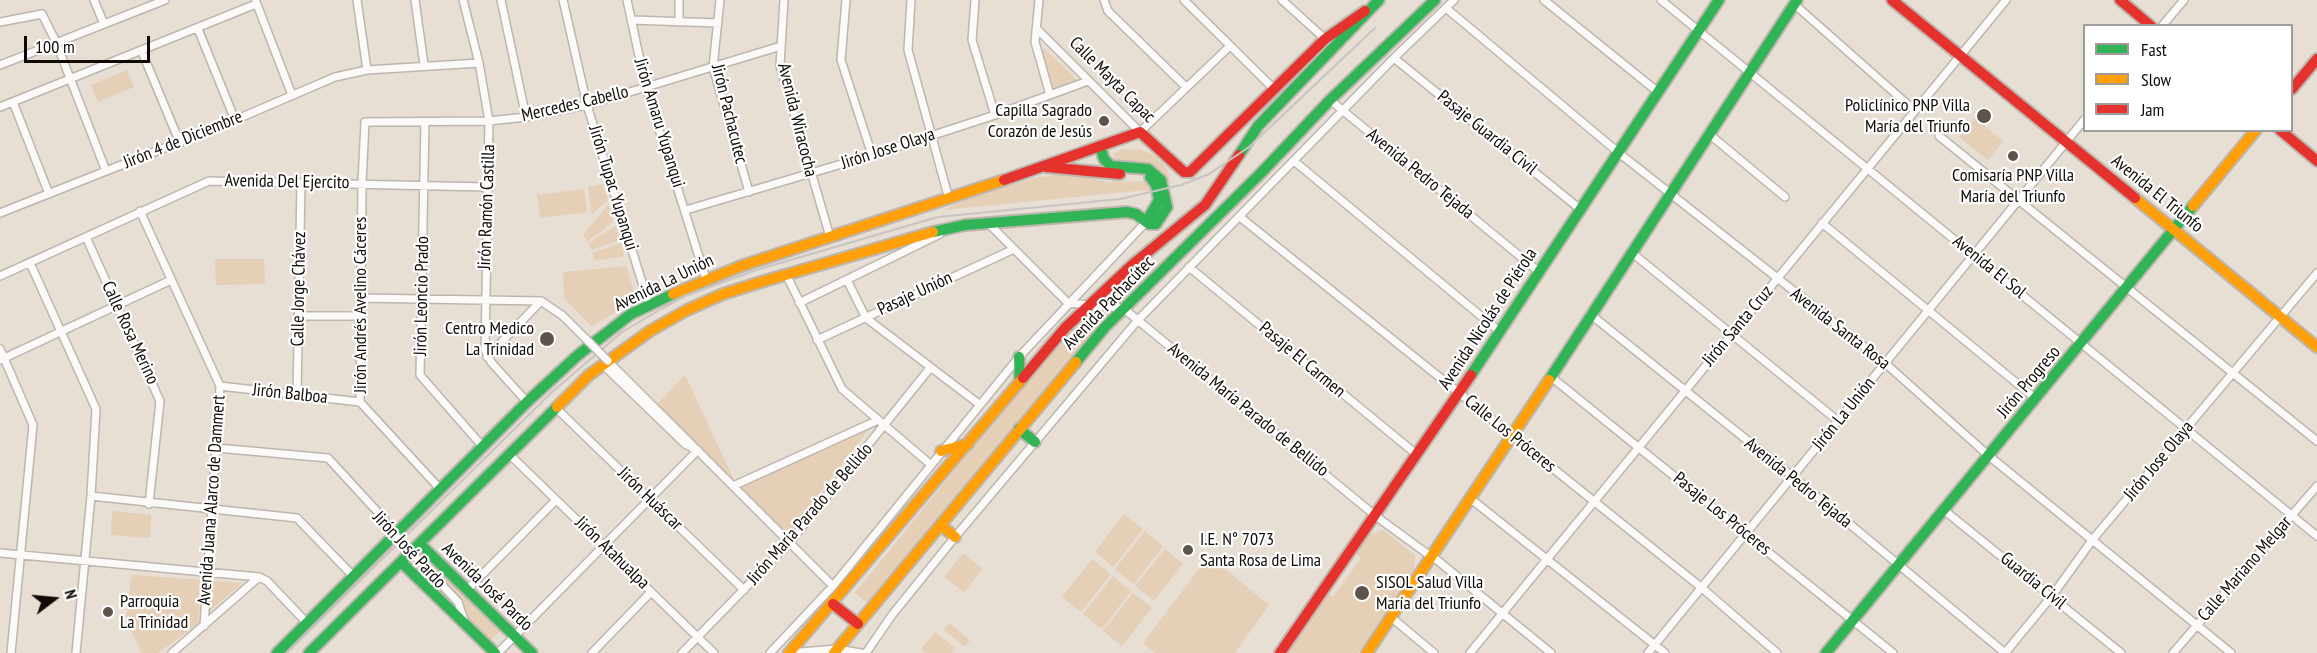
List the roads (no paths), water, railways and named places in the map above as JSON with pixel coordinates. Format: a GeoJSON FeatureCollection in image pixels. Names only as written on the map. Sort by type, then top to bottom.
{"type":"FeatureCollection","features":[{"type":"Feature","properties":{"kind":"street"},"geometry":{"type":"LineString","coordinates":[[94,0],[104,24]]}},
{"type":"Feature","properties":{"kind":"street"},"geometry":{"type":"LineString","coordinates":[[0,65],[165,0]]}},
{"type":"Feature","properties":{"kind":"street"},"geometry":{"type":"LineString","coordinates":[[357,0],[367,70]]}},
{"type":"Feature","properties":{"kind":"street"},"geometry":{"type":"LineString","coordinates":[[415,0],[424,65]]}},
{"type":"Feature","properties":{"kind":"street","name":"Jirón Ramón Castilla"},"geometry":{"type":"LineString","coordinates":[[463,0],[489,122],[484,302],[487,357]]}},
{"type":"Feature","properties":{"kind":"street"},"geometry":{"type":"LineString","coordinates":[[501,0],[526,117]]}},
{"type":"Feature","properties":{"kind":"street","name":"Jirón Tupac Yupanqui"},"geometry":{"type":"LineString","coordinates":[[563,0],[586,105],[649,305]]}},
{"type":"Feature","properties":{"kind":"street","name":"Jirón Amaru Yupanqui"},"geometry":{"type":"LineString","coordinates":[[627,0],[646,88],[706,279]]}},
{"type":"Feature","properties":{"kind":"street"},"geometry":{"type":"LineString","coordinates":[[679,0],[679,22]]}},
{"type":"Feature","properties":{"kind":"street","name":"Jirón Pachacutec"},"geometry":{"type":"LineString","coordinates":[[720,0],[713,67],[749,192]]}},
{"type":"Feature","properties":{"kind":"street","name":"Avenida Wiracocha"},"geometry":{"type":"LineString","coordinates":[[784,0],[780,65],[830,237]]}},
{"type":"Feature","properties":{"kind":"street"},"geometry":{"type":"LineString","coordinates":[[846,0],[841,60],[872,155]]}},
{"type":"Feature","properties":{"kind":"street"},"geometry":{"type":"LineString","coordinates":[[911,0],[908,50],[949,199]]}},
{"type":"Feature","properties":{"kind":"street"},"geometry":{"type":"LineString","coordinates":[[975,0],[972,40],[995,115]]}},
{"type":"Feature","properties":{"kind":"street"},"geometry":{"type":"LineString","coordinates":[[1039,0],[1035,42],[1050,95]]}},
{"type":"Feature","properties":{"kind":"street"},"geometry":{"type":"LineString","coordinates":[[1104,0],[1108,11],[1186,87]]}},
{"type":"Feature","properties":{"kind":"street"},"geometry":{"type":"LineString","coordinates":[[1184,0],[1275,90]]}},
{"type":"Feature","properties":{"kind":"street"},"geometry":{"type":"LineString","coordinates":[[1282,0],[1325,39]]}},
{"type":"Feature","properties":{"kind":"street","name":"Avenida Pachacútec"},"geometry":{"type":"LineString","coordinates":[[835,651],[942,526],[1019,429],[1123,308],[1199,236],[1330,100],[1435,0]]}},
{"type":"Feature","properties":{"kind":"street","name":"Avenida Pachacútec"},"geometry":{"type":"LineString","coordinates":[[866,653],[892,615],[955,537],[1138,320],[1342,110],[1454,0]]}},
{"type":"Feature","properties":{"kind":"street"},"geometry":{"type":"LineString","coordinates":[[1544,0],[1658,92]]}},
{"type":"Feature","properties":{"kind":"street","name":"Avenida El Sol"},"geometry":{"type":"LineString","coordinates":[[1661,0],[2317,536]]}},
{"type":"Feature","properties":{"kind":"street","name":"Avenida Nicolás de Piérola"},"geometry":{"type":"LineString","coordinates":[[1280,653],[1459,392],[1719,0]]}},
{"type":"Feature","properties":{"kind":"street","name":"Avenida El Triunfo"},"geometry":{"type":"LineString","coordinates":[[1892,0],[2317,347]]}},
{"type":"Feature","properties":{"kind":"street","name":"Jirón Santa Cruz"},"geometry":{"type":"LineString","coordinates":[[1470,653],[2006,0]]}},
{"type":"Feature","properties":{"kind":"street"},"geometry":{"type":"LineString","coordinates":[[2120,0],[2149,24]]}},
{"type":"Feature","properties":{"kind":"street"},"geometry":{"type":"LineString","coordinates":[[2164,24],[2184,0]]}},
{"type":"Feature","properties":{"kind":"street","name":"Avenida Pachacútec"},"geometry":{"type":"LineString","coordinates":[[1186,172],[1190,172],[1325,39],[1378,1]]}},
{"type":"Feature","properties":{"kind":"street","name":"Avenida Pachacútec"},"geometry":{"type":"LineString","coordinates":[[789,653],[1086,306],[1205,205],[1258,126],[1378,1]]}},
{"type":"Feature","properties":{"kind":"street"},"geometry":{"type":"LineString","coordinates":[[0,107],[198,29],[255,2],[292,96]]}},
{"type":"Feature","properties":{"kind":"street"},"geometry":{"type":"LineString","coordinates":[[1367,653],[1433,558],[1795,2],[1914,110]]}},
{"type":"Feature","properties":{"kind":"street","name":"Avenida Santa Rosa"},"geometry":{"type":"LineString","coordinates":[[1446,8],[1618,153],[1885,363],[1989,456],[2231,653]]}},
{"type":"Feature","properties":{"kind":"street"},"geometry":{"type":"LineString","coordinates":[[0,22],[42,14],[56,42],[106,171]]}},
{"type":"Feature","properties":{"kind":"street"},"geometry":{"type":"LineString","coordinates":[[631,20],[718,23]]}},
{"type":"Feature","properties":{"kind":"street"},"geometry":{"type":"LineString","coordinates":[[198,29],[236,120]]}},
{"type":"Feature","properties":{"kind":"street","name":"Calle Mayta Capac"},"geometry":{"type":"LineString","coordinates":[[1037,29],[1140,132],[1186,172]]}},
{"type":"Feature","properties":{"kind":"street","name":"Mercedes Cabello"},"geometry":{"type":"LineString","coordinates":[[364,125],[368,121],[489,122],[526,117],[586,105],[781,46]]}},
{"type":"Feature","properties":{"kind":"street"},"geometry":{"type":"LineString","coordinates":[[1072,163],[1100,146],[1140,132],[1230,46]]}},
{"type":"Feature","properties":{"kind":"street"},"geometry":{"type":"LineString","coordinates":[[142,52],[180,143]]}},
{"type":"Feature","properties":{"kind":"street","name":"Pasaje Guardia Civil"},"geometry":{"type":"LineString","coordinates":[[1394,58],[1580,209]]}},
{"type":"Feature","properties":{"kind":"street"},"geometry":{"type":"LineString","coordinates":[[2293,88],[2317,59]]}},
{"type":"Feature","properties":{"kind":"street","name":"Jirón 4 de Diciembre"},"geometry":{"type":"LineString","coordinates":[[0,213],[180,143],[334,77],[367,70],[478,63]]}},
{"type":"Feature","properties":{"kind":"street","name":"Jirón Jose Olaya"},"geometry":{"type":"LineString","coordinates":[[686,210],[872,155],[995,115],[1088,81]]}},
{"type":"Feature","properties":{"kind":"street","name":"Avenida Pedro Tejada"},"geometry":{"type":"LineString","coordinates":[[1330,100],[1538,272]]}},
{"type":"Feature","properties":{"kind":"street"},"geometry":{"type":"LineString","coordinates":[[13,102],[48,194]]}},
{"type":"Feature","properties":{"kind":"street","name":"Jirón Leoncio Prado"},"geometry":{"type":"LineString","coordinates":[[425,122],[420,375],[483,447]]}},
{"type":"Feature","properties":{"kind":"street","name":"Jirón La Unión"},"geometry":{"type":"LineString","coordinates":[[1648,653],[2083,122]]}},
{"type":"Feature","properties":{"kind":"street","name":"Jirón Andrés Avelino Cáceres"},"geometry":{"type":"LineString","coordinates":[[364,125],[360,402],[441,490]]}},
{"type":"Feature","properties":{"kind":"street","name":"Jirón Progreso"},"geometry":{"type":"LineString","coordinates":[[1826,653],[2082,344],[2173,228],[2254,132]]}},
{"type":"Feature","properties":{"kind":"street"},"geometry":{"type":"LineString","coordinates":[[2282,132],[2317,161]]}},
{"type":"Feature","properties":{"kind":"street"},"geometry":{"type":"LineString","coordinates":[[1709,134],[1785,197]]}},
{"type":"Feature","properties":{"kind":"street"},"geometry":{"type":"LineString","coordinates":[[1939,136],[2317,441]]}},
{"type":"Feature","properties":{"kind":"street"},"geometry":{"type":"LineString","coordinates":[[1072,163],[1106,173],[1142,173],[1151,178],[1156,185],[1159,200],[1146,222],[1156,224],[1166,211],[1167,199],[1161,180],[1148,170],[1111,166],[1104,159],[1100,146]]}},
{"type":"Feature","properties":{"kind":"street"},"geometry":{"type":"LineString","coordinates":[[1294,161],[1498,332]]}},
{"type":"Feature","properties":{"kind":"street","name":"Avenida La Unión"},"geometry":{"type":"LineString","coordinates":[[277,653],[527,402],[612,327],[649,305],[706,279],[949,199],[1037,167],[1072,163]]}},
{"type":"Feature","properties":{"kind":"street","name":"Avenida Del Ejercito"},"geometry":{"type":"LineString","coordinates":[[0,276],[209,181],[487,187]]}},
{"type":"Feature","properties":{"kind":"street","name":"Calle Jorge Chávez"},"geometry":{"type":"LineString","coordinates":[[297,394],[301,183]]}},
{"type":"Feature","properties":{"kind":"street","name":"Avenida Juana Alarco de Dammert"},"geometry":{"type":"LineString","coordinates":[[140,211],[220,386],[204,626]]}},
{"type":"Feature","properties":{"kind":"street","name":"Avenida La Unión"},"geometry":{"type":"LineString","coordinates":[[309,653],[509,454],[605,363],[650,331],[687,310],[723,294],[786,274],[952,228],[987,222],[1126,212],[1136,214],[1146,222]]}},
{"type":"Feature","properties":{"kind":"street","name":"Calle Los Próceres"},"geometry":{"type":"LineString","coordinates":[[1240,217],[1702,588],[1777,653]]}},
{"type":"Feature","properties":{"kind":"street"},"geometry":{"type":"LineString","coordinates":[[987,222],[1068,303],[1123,308]]}},
{"type":"Feature","properties":{"kind":"street","name":"Avenida Pachacútec"},"geometry":{"type":"LineString","coordinates":[[770,653],[833,586],[1019,357],[1146,222]]}},
{"type":"Feature","properties":{"kind":"street"},"geometry":{"type":"LineString","coordinates":[[1822,223],[2036,399]]}},
{"type":"Feature","properties":{"kind":"street"},"geometry":{"type":"LineString","coordinates":[[799,303],[952,228]]}},
{"type":"Feature","properties":{"kind":"street","name":"Calle Rosa Merino"},"geometry":{"type":"LineString","coordinates":[[86,237],[160,401],[149,504]]}},
{"type":"Feature","properties":{"kind":"street","name":"Pasaje Unión"},"geometry":{"type":"LineString","coordinates":[[817,340],[1014,249]]}},
{"type":"Feature","properties":{"kind":"street"},"geometry":{"type":"LineString","coordinates":[[1631,252],[1838,421]]}},
{"type":"Feature","properties":{"kind":"street"},"geometry":{"type":"LineString","coordinates":[[30,263],[63,331],[96,409],[86,561],[76,653]]}},
{"type":"Feature","properties":{"kind":"street","name":"Pasaje El Carmen"},"geometry":{"type":"LineString","coordinates":[[1189,267],[1416,454]]}},
{"type":"Feature","properties":{"kind":"street","name":"Jirón Jose Olaya"},"geometry":{"type":"LineString","coordinates":[[2005,653],[2052,596],[2093,539],[2317,273]]}},
{"type":"Feature","properties":{"kind":"street"},"geometry":{"type":"LineString","coordinates":[[786,274],[842,389],[884,428],[930,464]]}},
{"type":"Feature","properties":{"kind":"street"},"geometry":{"type":"LineString","coordinates":[[2,359],[171,280]]}},
{"type":"Feature","properties":{"kind":"street"},"geometry":{"type":"LineString","coordinates":[[847,280],[866,318],[979,404]]}},
{"type":"Feature","properties":{"kind":"street"},"geometry":{"type":"LineString","coordinates":[[360,298],[423,298],[484,302],[541,301],[563,316],[605,363],[685,444],[698,450]]}},
{"type":"Feature","properties":{"kind":"street"},"geometry":{"type":"LineString","coordinates":[[527,402],[487,357],[541,301]]}},
{"type":"Feature","properties":{"kind":"street","name":"Avenida María Parado de Bellido"},"geometry":{"type":"LineString","coordinates":[[1123,308],[1426,555],[1433,558],[1551,653]]}},
{"type":"Feature","properties":{"kind":"street","name":"Avenida Pedro Tejada"},"geometry":{"type":"LineString","coordinates":[[1590,314],[1793,477],[2005,653]]}},
{"type":"Feature","properties":{"kind":"street"},"geometry":{"type":"LineString","coordinates":[[298,316],[360,316]]}},
{"type":"Feature","properties":{"kind":"street"},"geometry":{"type":"LineString","coordinates":[[0,349],[2,359],[33,425],[11,653]]}},
{"type":"Feature","properties":{"kind":"street"},"geometry":{"type":"LineString","coordinates":[[1019,357],[1020,382]]}},
{"type":"Feature","properties":{"kind":"street"},"geometry":{"type":"LineString","coordinates":[[605,363],[698,450],[833,586]]}},
{"type":"Feature","properties":{"kind":"street","name":"Jirón María Parado de Bellido"},"geometry":{"type":"LineString","coordinates":[[682,653],[789,543],[884,428],[930,368]]}},
{"type":"Feature","properties":{"kind":"street","name":"Pasaje Los Próceres"},"geometry":{"type":"LineString","coordinates":[[1550,376],[1893,653]]}},
{"type":"Feature","properties":{"kind":"street","name":"Jirón Balboa"},"geometry":{"type":"LineString","coordinates":[[220,386],[360,402]]}},
{"type":"Feature","properties":{"kind":"street","name":"Jirón Huáscar"},"geometry":{"type":"LineString","coordinates":[[556,408],[744,590]]}},
{"type":"Feature","properties":{"kind":"street"},"geometry":{"type":"LineString","coordinates":[[733,486],[876,421]]}},
{"type":"Feature","properties":{"kind":"street"},"geometry":{"type":"LineString","coordinates":[[1019,429],[1035,442]]}},
{"type":"Feature","properties":{"kind":"street"},"geometry":{"type":"LineString","coordinates":[[941,451],[969,444]]}},
{"type":"Feature","properties":{"kind":"street","name":"Jirón José Pardo"},"geometry":{"type":"LineString","coordinates":[[217,448],[325,458],[398,533]]}},
{"type":"Feature","properties":{"kind":"street"},"geometry":{"type":"LineString","coordinates":[[400,562],[497,653],[698,450]]}},
{"type":"Feature","properties":{"kind":"street","name":"Jirón Atahualpa"},"geometry":{"type":"LineString","coordinates":[[509,454],[714,653]]}},
{"type":"Feature","properties":{"kind":"street","name":"Jirón José Pardo"},"geometry":{"type":"LineString","coordinates":[[346,478],[352,489],[458,602],[466,625]]}},
{"type":"Feature","properties":{"kind":"street","name":"Calle Mariano Melgar"},"geometry":{"type":"LineString","coordinates":[[2173,653],[2317,486]]}},
{"type":"Feature","properties":{"kind":"street"},"geometry":{"type":"LineString","coordinates":[[91,496],[297,518],[354,577]]}},
{"type":"Feature","properties":{"kind":"street"},"geometry":{"type":"LineString","coordinates":[[1471,498],[1665,653]]}},
{"type":"Feature","properties":{"kind":"street"},"geometry":{"type":"LineString","coordinates":[[466,590],[556,500]]}},
{"type":"Feature","properties":{"kind":"street","name":"Guardia Civil"},"geometry":{"type":"LineString","coordinates":[[1945,511],[2121,653]]}},
{"type":"Feature","properties":{"kind":"street"},"geometry":{"type":"LineString","coordinates":[[942,526],[955,537]]}},
{"type":"Feature","properties":{"kind":"street","name":"Avenida José Pardo"},"geometry":{"type":"LineString","coordinates":[[420,544],[532,653]]}},
{"type":"Feature","properties":{"kind":"street"},"geometry":{"type":"LineString","coordinates":[[0,553],[259,577],[267,581],[307,623]]}},
{"type":"Feature","properties":{"kind":"street"},"geometry":{"type":"LineString","coordinates":[[172,653],[259,577]]}},
{"type":"Feature","properties":{"kind":"street"},"geometry":{"type":"LineString","coordinates":[[592,653],[651,591]]}},
{"type":"Feature","properties":{"kind":"street"},"geometry":{"type":"LineString","coordinates":[[833,604],[858,624]]}},
{"type":"Feature","properties":{"kind":"street"},"geometry":{"type":"LineString","coordinates":[[1392,618],[1434,653]]}},
{"type":"Feature","properties":{"kind":"street"},"geometry":{"type":"LineString","coordinates":[[789,653],[835,651],[861,653]]}},
{"type":"Feature","properties":{"kind":"railway"},"geometry":{"type":"LineString","coordinates":[[287,653],[552,392],[622,332],[661,309],[685,296],[756,270],[938,217],[1120,199],[1181,185],[1209,174],[1249,147],[1375,28]]}},
{"type":"Feature","properties":{"kind":"place","name":"Policlínico PNP Villa María del Triunfo"},"geometry":{"type":"Point","coordinates":[1984,116]}},
{"type":"Feature","properties":{"kind":"place","name":"Capilla Sagrado Corazón de Jesús"},"geometry":{"type":"Point","coordinates":[1104,121]}},
{"type":"Feature","properties":{"kind":"place","name":"Comisaría PNP Villa María del Triunfo"},"geometry":{"type":"Point","coordinates":[2013,156]}},
{"type":"Feature","properties":{"kind":"place","name":"Centro Medico La Trinidad"},"geometry":{"type":"Point","coordinates":[547,339]}},
{"type":"Feature","properties":{"kind":"place","name":"I.E. N° 7073 Santa Rosa de Lima"},"geometry":{"type":"Point","coordinates":[1188,550]}},
{"type":"Feature","properties":{"kind":"place","name":"SISOL Salud Villa María del Triunfo"},"geometry":{"type":"Point","coordinates":[1362,593]}},
{"type":"Feature","properties":{"kind":"place","name":"Parroquia La Trinidad"},"geometry":{"type":"Point","coordinates":[108,612]}}]}
